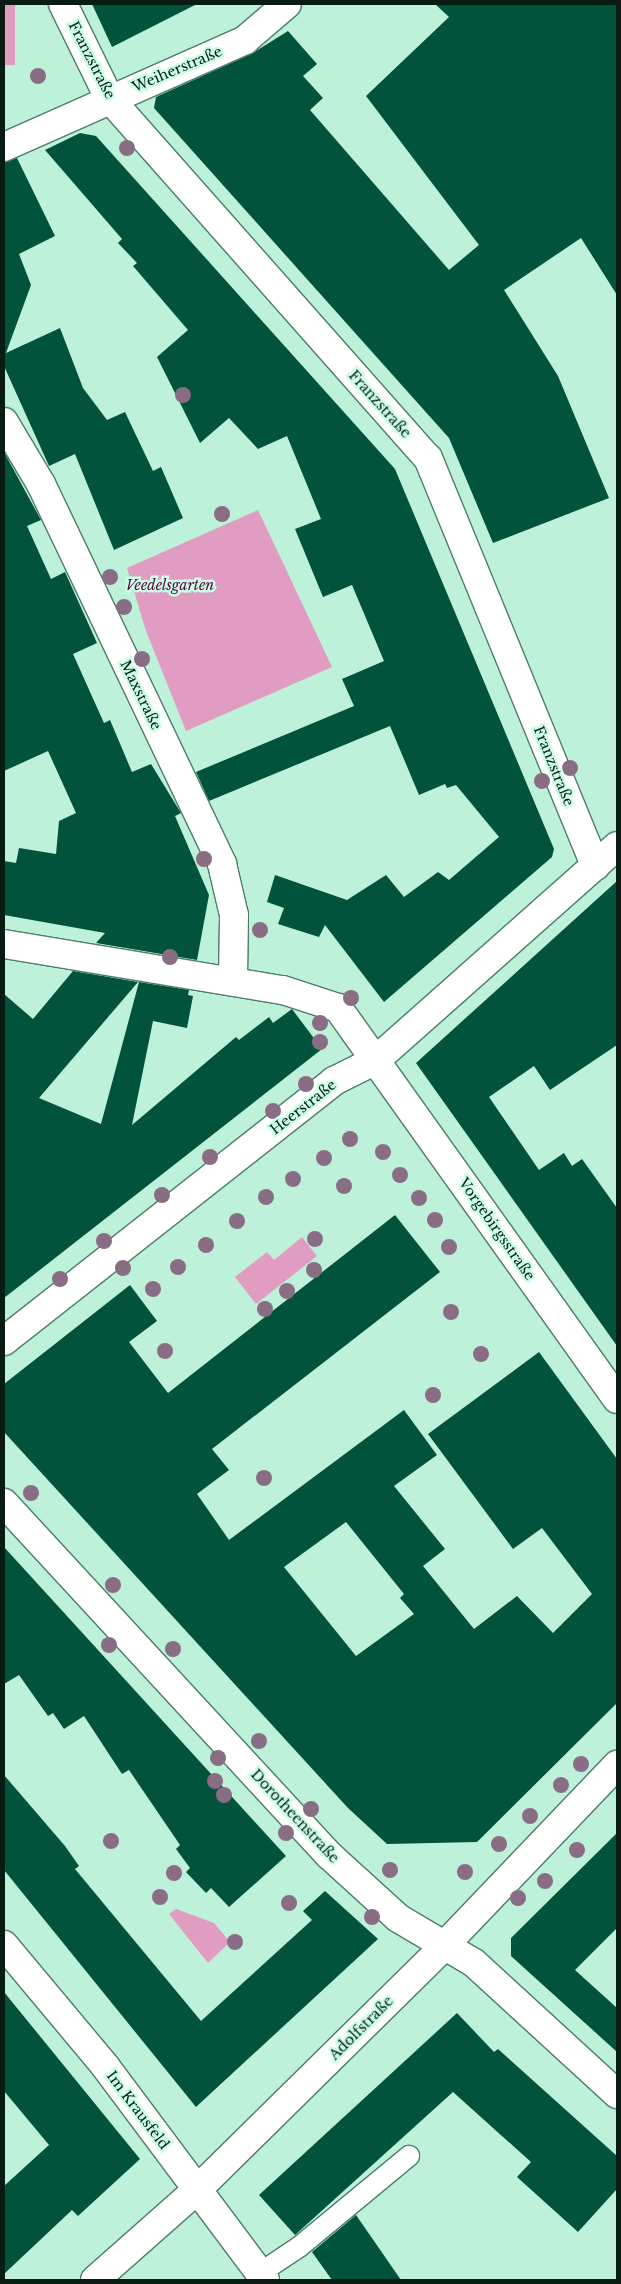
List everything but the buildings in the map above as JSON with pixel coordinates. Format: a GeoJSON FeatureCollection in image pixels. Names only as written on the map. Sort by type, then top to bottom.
{"type":"FeatureCollection","features":[{"type":"Feature","properties":{"kind":"street","name":"Franzstraße"},"geometry":{"type":"LineString","coordinates":[[63,4],[109,98],[428,458],[595,866]]}},
{"type":"Feature","properties":{"kind":"street","name":"Weiherstraße"},"geometry":{"type":"LineString","coordinates":[[4,147],[109,98],[245,40],[287,4]]}},
{"type":"Feature","properties":{"kind":"street","name":"Maxstraße"},"geometry":{"type":"LineString","coordinates":[[4,422],[42,484],[222,864],[234,915],[233,981]]}},
{"type":"Feature","properties":{"kind":"street","name":"Heerstraße"},"geometry":{"type":"LineString","coordinates":[[4,1341],[334,1081],[376,1060],[617,846]]}},
{"type":"Feature","properties":{"kind":"street"},"geometry":{"type":"LineString","coordinates":[[4,944],[283,990],[338,1008],[376,1060]]}},
{"type":"Feature","properties":{"kind":"street","name":"Vorgebirgsstraße"},"geometry":{"type":"LineString","coordinates":[[376,1060],[617,1399]]}},
{"type":"Feature","properties":{"kind":"street","name":"Dorotheenstraße"},"geometry":{"type":"LineString","coordinates":[[4,1503],[329,1855],[398,1918],[442,1947],[474,1962],[617,2094]]}},
{"type":"Feature","properties":{"kind":"street","name":"Adolfstraße"},"geometry":{"type":"LineString","coordinates":[[95,2280],[198,2189],[442,1947],[617,1765]]}},
{"type":"Feature","properties":{"kind":"street","name":"Im Krausfeld"},"geometry":{"type":"LineString","coordinates":[[4,1945],[105,2066],[263,2277]]}},
{"type":"Feature","properties":{"kind":"lane"},"geometry":{"type":"LineString","coordinates":[[263,2277],[409,2156]]}},
{"type":"Feature","properties":{"kind":"green space"},"geometry":{"type":"Polygon","coordinates":[[[4,4],[15,4],[15,65],[4,65],[4,4]]]}},
{"type":"Feature","properties":{"kind":"green space","name":"Veedelsgarten"},"geometry":{"type":"Polygon","coordinates":[[[258,510],[332,667],[186,731],[146,631],[127,568],[258,510]]]}},
{"type":"Feature","properties":{"kind":"green space"},"geometry":{"type":"Polygon","coordinates":[[[302,1237],[317,1256],[256,1304],[235,1277],[267,1252],[274,1260],[302,1237]]]}},
{"type":"Feature","properties":{"kind":"green space"},"geometry":{"type":"Polygon","coordinates":[[[176,1909],[214,1923],[230,1942],[208,1963],[169,1914],[176,1909]]]}}]}
